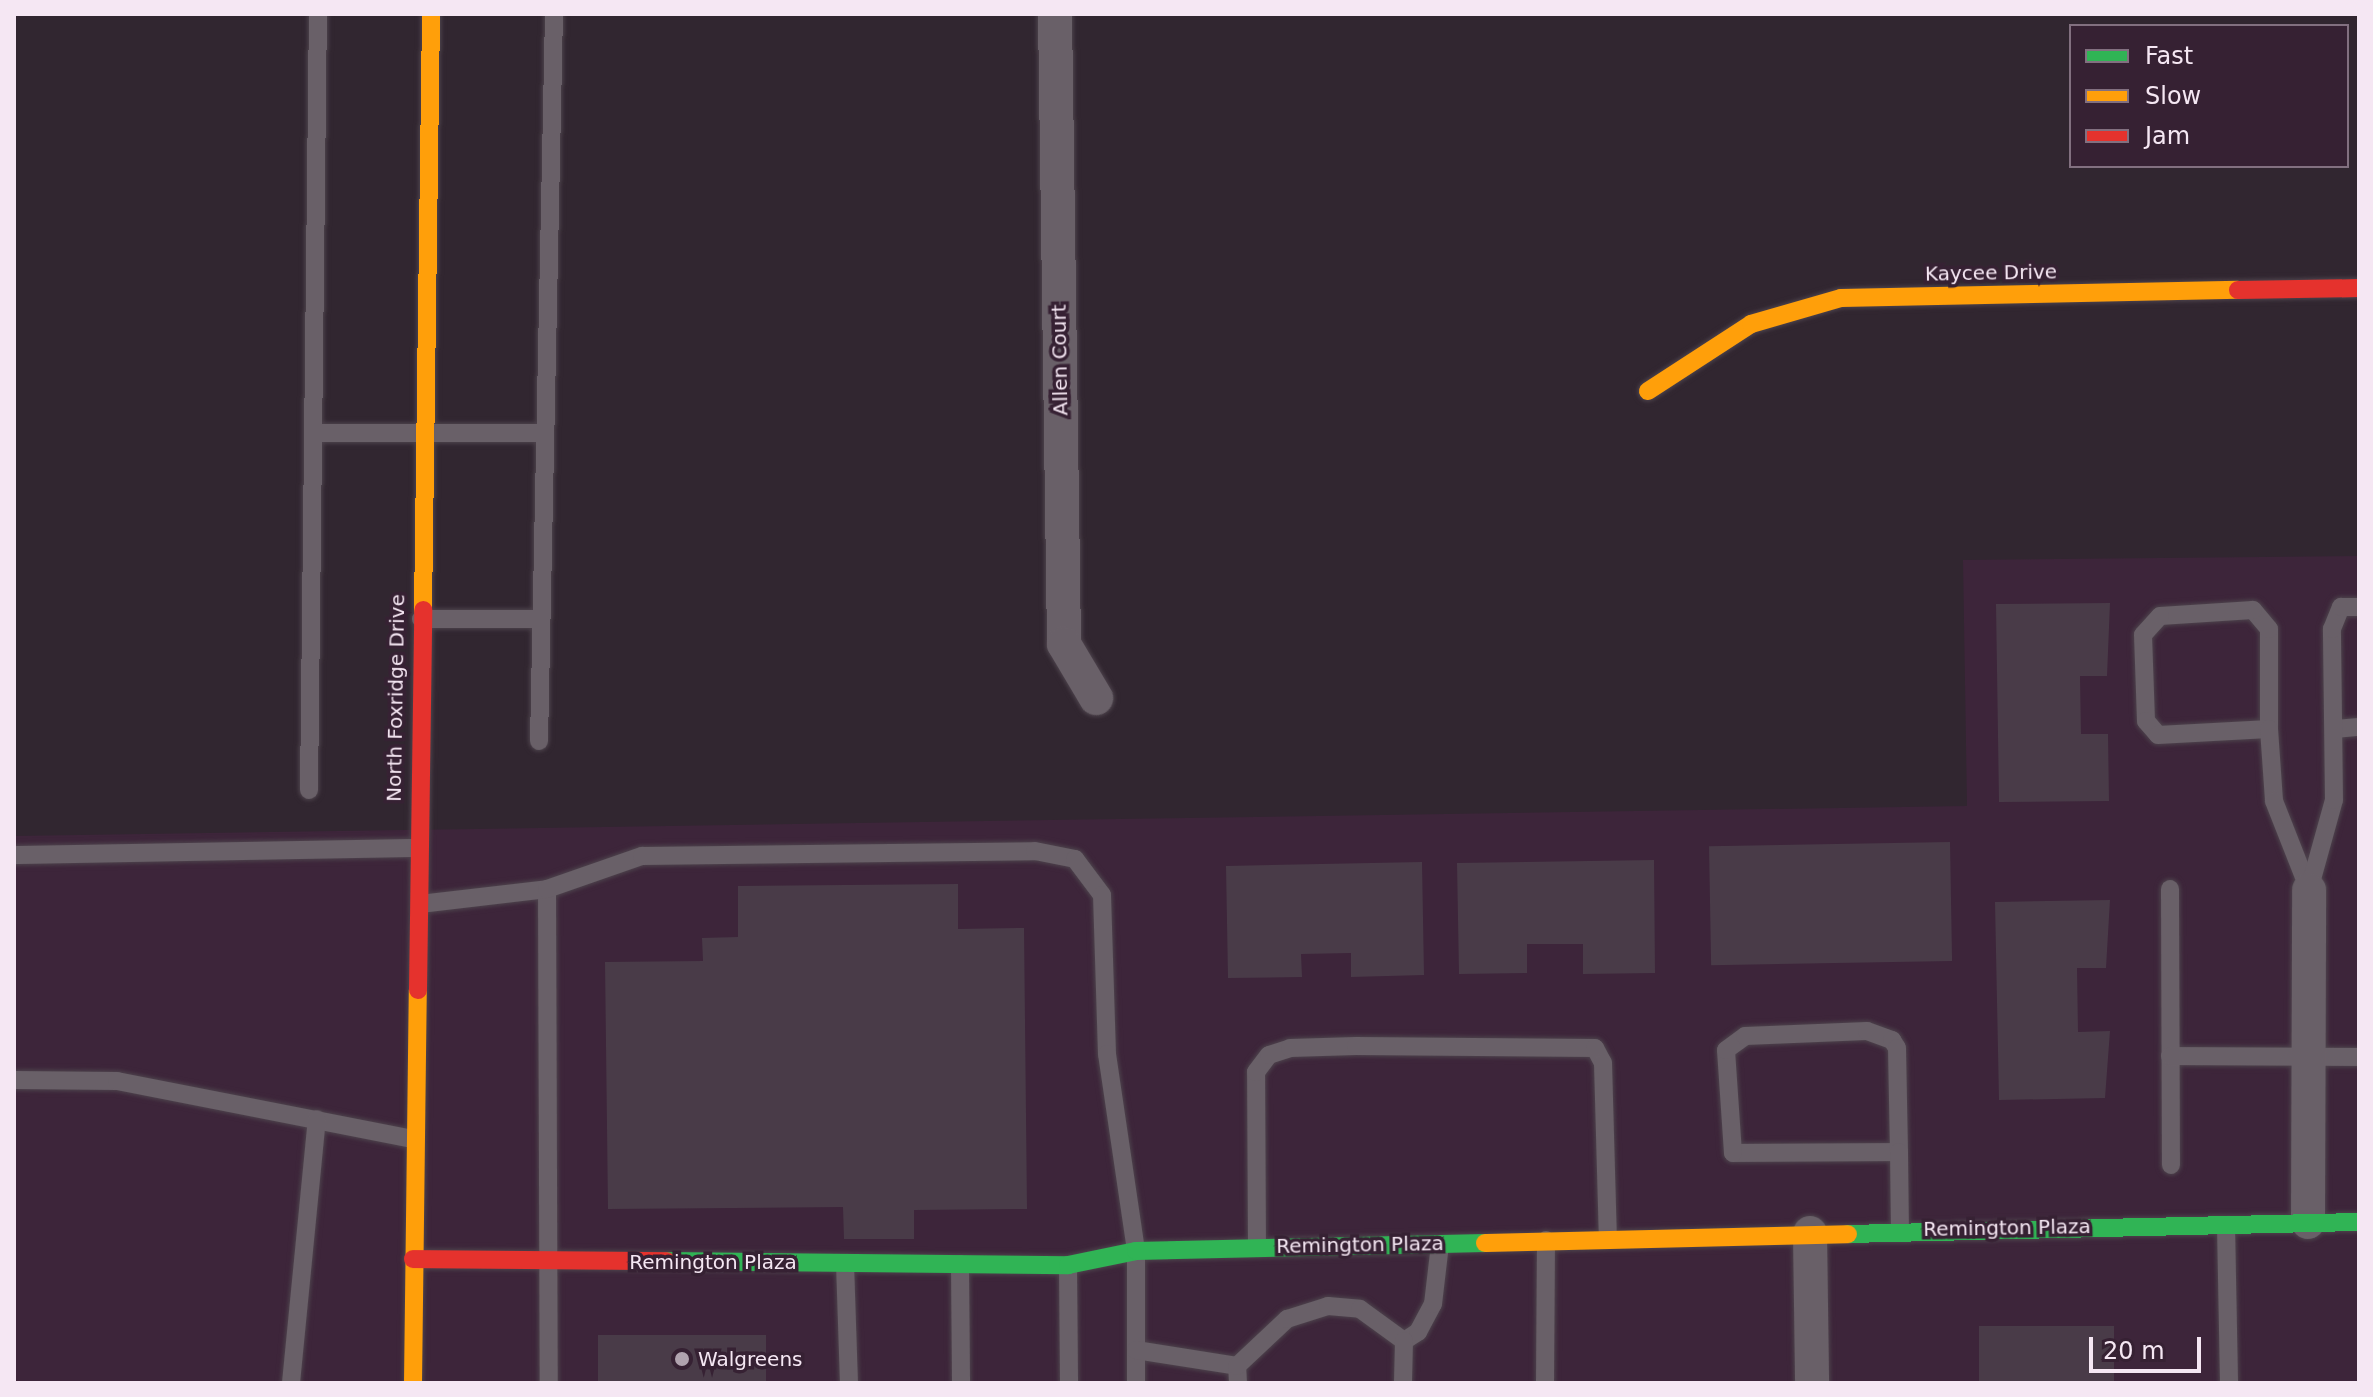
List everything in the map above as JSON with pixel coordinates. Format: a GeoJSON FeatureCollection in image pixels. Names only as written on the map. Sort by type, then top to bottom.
{"type":"FeatureCollection","features":[{"type":"Feature","properties":{"kind":"street","name":"North Foxridge Drive"},"geometry":{"type":"LineString","coordinates":[[413,1383],[413,1139],[419,904],[418,619],[431,14]]}},
{"type":"Feature","properties":{"kind":"street","name":"Allen Court"},"geometry":{"type":"LineString","coordinates":[[1055,14],[1064,644],[1096,698]]}},
{"type":"Feature","properties":{"kind":"street","name":"Kaycee Drive"},"geometry":{"type":"LineString","coordinates":[[1648,391],[1751,324],[1841,298],[2359,288]]}},
{"type":"Feature","properties":{"kind":"street"},"geometry":{"type":"LineString","coordinates":[[2308,1222],[2309,890]]}},
{"type":"Feature","properties":{"kind":"street","name":"Remington Plaza"},"geometry":{"type":"LineString","coordinates":[[413,1259],[1068,1265],[1136,1251],[2359,1222]]}},
{"type":"Feature","properties":{"kind":"street"},"geometry":{"type":"LineString","coordinates":[[1810,1233],[1812,1383]]}},
{"type":"Feature","properties":{"kind":"lane"},"geometry":{"type":"LineString","coordinates":[[309,790],[318,14]]}},
{"type":"Feature","properties":{"kind":"lane"},"geometry":{"type":"LineString","coordinates":[[539,741],[554,14]]}},
{"type":"Feature","properties":{"kind":"lane"},"geometry":{"type":"LineString","coordinates":[[314,433],[422,436],[544,433]]}},
{"type":"Feature","properties":{"kind":"lane"},"geometry":{"type":"LineString","coordinates":[[2309,890],[2334,800],[2332,629],[2341,607],[2359,607]]}},
{"type":"Feature","properties":{"kind":"lane"},"geometry":{"type":"LineString","coordinates":[[2269,729],[2158,735],[2146,721],[2143,635],[2160,616],[2253,610],[2269,629],[2269,729],[2274,801],[2309,890]]}},
{"type":"Feature","properties":{"kind":"lane"},"geometry":{"type":"LineString","coordinates":[[418,619],[541,619]]}},
{"type":"Feature","properties":{"kind":"lane"},"geometry":{"type":"LineString","coordinates":[[2335,729],[2359,727]]}},
{"type":"Feature","properties":{"kind":"lane"},"geometry":{"type":"LineString","coordinates":[[14,855],[417,848]]}},
{"type":"Feature","properties":{"kind":"lane"},"geometry":{"type":"LineString","coordinates":[[419,904],[547,889],[642,856],[1035,851],[1075,859],[1102,895],[1107,1054],[1136,1251],[1136,1383]]}},
{"type":"Feature","properties":{"kind":"lane"},"geometry":{"type":"LineString","coordinates":[[547,889],[549,1383]]}},
{"type":"Feature","properties":{"kind":"lane"},"geometry":{"type":"LineString","coordinates":[[2170,889],[2171,1165]]}},
{"type":"Feature","properties":{"kind":"lane"},"geometry":{"type":"LineString","coordinates":[[1899,1152],[1733,1153],[1726,1050],[1745,1036],[1884,1033],[1897,1048],[1899,1152],[1900,1231]]}},
{"type":"Feature","properties":{"kind":"lane"},"geometry":{"type":"LineString","coordinates":[[1257,1248],[1256,1072],[1269,1055],[1290,1048],[1356,1046],[1595,1048],[1603,1063],[1608,1239]]}},
{"type":"Feature","properties":{"kind":"lane"},"geometry":{"type":"LineString","coordinates":[[2170,1056],[2359,1057]]}},
{"type":"Feature","properties":{"kind":"lane"},"geometry":{"type":"LineString","coordinates":[[14,1080],[117,1081],[413,1139]]}},
{"type":"Feature","properties":{"kind":"lane"},"geometry":{"type":"LineString","coordinates":[[291,1383],[317,1119]]}},
{"type":"Feature","properties":{"kind":"lane"},"geometry":{"type":"LineString","coordinates":[[2226,1223],[2229,1383]]}},
{"type":"Feature","properties":{"kind":"lane"},"geometry":{"type":"LineString","coordinates":[[1545,1383],[1546,1240]]}},
{"type":"Feature","properties":{"kind":"lane"},"geometry":{"type":"LineString","coordinates":[[1404,1341],[1418,1332],[1433,1304],[1440,1243]]}},
{"type":"Feature","properties":{"kind":"lane"},"geometry":{"type":"LineString","coordinates":[[845,1263],[849,1383]]}},
{"type":"Feature","properties":{"kind":"lane"},"geometry":{"type":"LineString","coordinates":[[960,1264],[961,1383]]}},
{"type":"Feature","properties":{"kind":"lane"},"geometry":{"type":"LineString","coordinates":[[1068,1265],[1069,1383]]}},
{"type":"Feature","properties":{"kind":"lane"},"geometry":{"type":"LineString","coordinates":[[1136,1350],[1238,1375],[1287,1319],[1328,1306],[1360,1309],[1404,1341]]}},
{"type":"Feature","properties":{"kind":"lane"},"geometry":{"type":"LineString","coordinates":[[1403,1383],[1404,1341]]}},
{"type":"Feature","properties":{"kind":"shaded area"},"geometry":{"type":"Polygon","coordinates":[[[2359,556],[2359,1383],[14,1383],[14,836],[1967,806],[1963,560],[2359,556]]]}},
{"type":"Feature","properties":{"kind":"building"},"geometry":{"type":"Polygon","coordinates":[[[2110,603],[2107,676],[2080,676],[2081,734],[2108,734],[2109,801],[1999,802],[1996,604],[2110,603]]]}},
{"type":"Feature","properties":{"kind":"building"},"geometry":{"type":"Polygon","coordinates":[[[1950,842],[1952,961],[1711,965],[1709,846],[1950,842]]]}},
{"type":"Feature","properties":{"kind":"building"},"geometry":{"type":"Polygon","coordinates":[[[1654,860],[1655,973],[1583,974],[1583,944],[1527,944],[1527,973],[1459,974],[1457,863],[1654,860]]]}},
{"type":"Feature","properties":{"kind":"building"},"geometry":{"type":"Polygon","coordinates":[[[1422,862],[1424,975],[1351,977],[1351,953],[1301,954],[1302,977],[1228,978],[1226,866],[1422,862]]]}},
{"type":"Feature","properties":{"kind":"building"},"geometry":{"type":"Polygon","coordinates":[[[958,884],[958,929],[1024,928],[1027,1209],[914,1210],[914,1239],[844,1239],[843,1207],[608,1209],[605,962],[703,961],[702,938],[738,937],[738,886],[958,884]]]}},
{"type":"Feature","properties":{"kind":"building"},"geometry":{"type":"Polygon","coordinates":[[[2110,900],[2106,968],[2077,968],[2078,1032],[2110,1031],[2105,1098],[1999,1100],[1995,902],[2110,900]]]}},
{"type":"Feature","properties":{"kind":"building"},"geometry":{"type":"Polygon","coordinates":[[[1979,1326],[2114,1326],[2114,1383],[1979,1383],[1979,1326]]]}},
{"type":"Feature","properties":{"kind":"building","name":"Walgreens"},"geometry":{"type":"Polygon","coordinates":[[[598,1335],[766,1335],[766,1383],[598,1383],[598,1335]]]}},
{"type":"Feature","properties":{"kind":"traffic: fast"},"geometry":{"type":"LineString","coordinates":[[1848,1234],[2359,1222]]}},
{"type":"Feature","properties":{"kind":"traffic: fast"},"geometry":{"type":"LineString","coordinates":[[667,1261],[1068,1265],[1136,1251],[1485,1243]]}},
{"type":"Feature","properties":{"kind":"traffic: slow"},"geometry":{"type":"LineString","coordinates":[[423,610],[431,14]]}},
{"type":"Feature","properties":{"kind":"traffic: slow"},"geometry":{"type":"LineString","coordinates":[[1648,391],[1751,324],[1841,298],[2238,290]]}},
{"type":"Feature","properties":{"kind":"traffic: slow"},"geometry":{"type":"LineString","coordinates":[[413,1383],[418,990]]}},
{"type":"Feature","properties":{"kind":"traffic: slow"},"geometry":{"type":"LineString","coordinates":[[1485,1243],[1848,1234]]}},
{"type":"Feature","properties":{"kind":"traffic: jam"},"geometry":{"type":"LineString","coordinates":[[2238,290],[2359,288]]}},
{"type":"Feature","properties":{"kind":"traffic: jam"},"geometry":{"type":"LineString","coordinates":[[418,990],[423,610]]}},
{"type":"Feature","properties":{"kind":"traffic: jam"},"geometry":{"type":"LineString","coordinates":[[413,1259],[667,1261]]}},
{"type":"Feature","properties":{"kind":"place","name":"Walgreens"},"geometry":{"type":"Point","coordinates":[682,1359]}}]}
